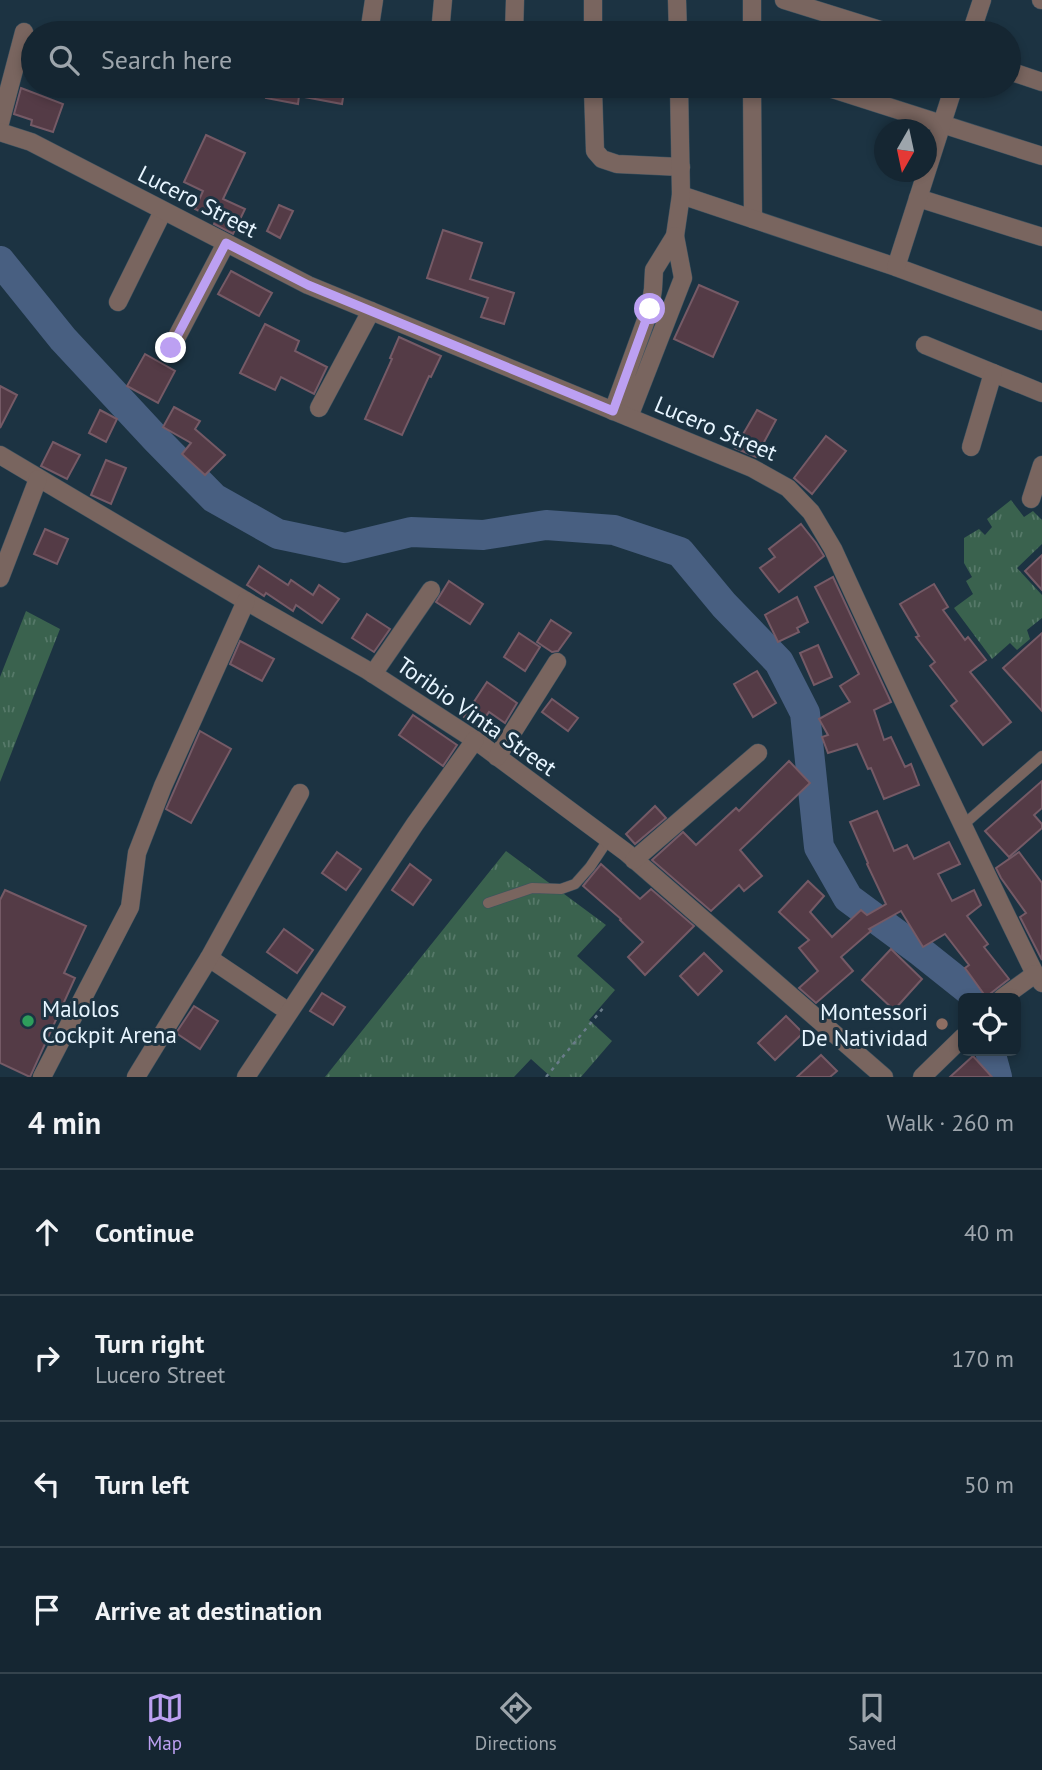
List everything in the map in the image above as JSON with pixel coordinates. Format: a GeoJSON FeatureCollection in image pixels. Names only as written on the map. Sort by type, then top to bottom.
{"type":"FeatureCollection","features":[{"type":"Feature","properties":{"kind":"street"},"geometry":{"type":"LineString","coordinates":[[371,21],[374,0]]}},
{"type":"Feature","properties":{"kind":"street"},"geometry":{"type":"LineString","coordinates":[[441,21],[443,0]]}},
{"type":"Feature","properties":{"kind":"street"},"geometry":{"type":"LineString","coordinates":[[514,21],[515,0]]}},
{"type":"Feature","properties":{"kind":"street"},"geometry":{"type":"LineString","coordinates":[[593,0],[593,21]]}},
{"type":"Feature","properties":{"kind":"street"},"geometry":{"type":"LineString","coordinates":[[677,0],[678,21]]}},
{"type":"Feature","properties":{"kind":"street"},"geometry":{"type":"LineString","coordinates":[[751,0],[752,21]]}},
{"type":"Feature","properties":{"kind":"street"},"geometry":{"type":"LineString","coordinates":[[784,0],[851,21]]}},
{"type":"Feature","properties":{"kind":"street"},"geometry":{"type":"LineString","coordinates":[[975,21],[982,0]]}},
{"type":"Feature","properties":{"kind":"street"},"geometry":{"type":"LineString","coordinates":[[0,123],[21,43]]}},
{"type":"Feature","properties":{"kind":"street"},"geometry":{"type":"LineString","coordinates":[[1021,75],[1042,82]]}},
{"type":"Feature","properties":{"kind":"street"},"geometry":{"type":"LineString","coordinates":[[593,98],[595,150],[602,159],[617,164],[681,167]]}},
{"type":"Feature","properties":{"kind":"street"},"geometry":{"type":"LineString","coordinates":[[621,414],[683,278],[675,236],[681,195],[679,98]]}},
{"type":"Feature","properties":{"kind":"street"},"geometry":{"type":"LineString","coordinates":[[752,98],[753,219]]}},
{"type":"Feature","properties":{"kind":"street"},"geometry":{"type":"LineString","coordinates":[[861,98],[1042,156]]}},
{"type":"Feature","properties":{"kind":"street"},"geometry":{"type":"LineString","coordinates":[[896,267],[950,98]]}},
{"type":"Feature","properties":{"kind":"street","name":"Lucero Street"},"geometry":{"type":"LineString","coordinates":[[0,132],[31,142],[308,285],[752,468],[788,488],[811,512],[833,549],[962,826],[1038,979]]}},
{"type":"Feature","properties":{"kind":"street"},"geometry":{"type":"LineString","coordinates":[[681,195],[896,267],[1042,321]]}},
{"type":"Feature","properties":{"kind":"street"},"geometry":{"type":"LineString","coordinates":[[918,198],[1042,237]]}},
{"type":"Feature","properties":{"kind":"street"},"geometry":{"type":"LineString","coordinates":[[118,302],[163,211]]}},
{"type":"Feature","properties":{"kind":"street"},"geometry":{"type":"LineString","coordinates":[[621,414],[650,309],[654,271],[675,236]]}},
{"type":"Feature","properties":{"kind":"street"},"geometry":{"type":"LineString","coordinates":[[171,348],[226,243]]}},
{"type":"Feature","properties":{"kind":"street"},"geometry":{"type":"LineString","coordinates":[[653,289],[676,296]]}},
{"type":"Feature","properties":{"kind":"street"},"geometry":{"type":"LineString","coordinates":[[319,408],[371,311]]}},
{"type":"Feature","properties":{"kind":"street"},"geometry":{"type":"LineString","coordinates":[[925,345],[1042,393]]}},
{"type":"Feature","properties":{"kind":"street"},"geometry":{"type":"LineString","coordinates":[[971,447],[993,373]]}},
{"type":"Feature","properties":{"kind":"street","name":"Toribio Vinta Street"},"geometry":{"type":"LineString","coordinates":[[0,455],[373,674],[475,740],[634,860],[884,1077]]}},
{"type":"Feature","properties":{"kind":"street"},"geometry":{"type":"LineString","coordinates":[[1031,499],[1042,465]]}},
{"type":"Feature","properties":{"kind":"street"},"geometry":{"type":"LineString","coordinates":[[0,578],[38,479]]}},
{"type":"Feature","properties":{"kind":"street"},"geometry":{"type":"LineString","coordinates":[[373,674],[431,590]]}},
{"type":"Feature","properties":{"kind":"street"},"geometry":{"type":"LineString","coordinates":[[42,1077],[130,907],[137,853],[163,786],[246,601]]}},
{"type":"Feature","properties":{"kind":"street"},"geometry":{"type":"LineString","coordinates":[[497,757],[557,662]]}},
{"type":"Feature","properties":{"kind":"street"},"geometry":{"type":"LineString","coordinates":[[246,1077],[415,824],[475,740]]}},
{"type":"Feature","properties":{"kind":"street"},"geometry":{"type":"LineString","coordinates":[[634,860],[758,753]]}},
{"type":"Feature","properties":{"kind":"street"},"geometry":{"type":"LineString","coordinates":[[136,1077],[209,958],[300,793]]}},
{"type":"Feature","properties":{"kind":"street"},"geometry":{"type":"LineString","coordinates":[[209,958],[289,1012]]}},
{"type":"Feature","properties":{"kind":"street"},"geometry":{"type":"LineString","coordinates":[[1011,993],[1038,979]]}},
{"type":"Feature","properties":{"kind":"street"},"geometry":{"type":"LineString","coordinates":[[922,1077],[958,1042]]}},
{"type":"Feature","properties":{"kind":"lane"},"geometry":{"type":"LineString","coordinates":[[962,826],[1042,756]]}},
{"type":"Feature","properties":{"kind":"lane"},"geometry":{"type":"LineString","coordinates":[[488,903],[532,888],[561,889],[575,884],[608,840]]}},
{"type":"Feature","properties":{"kind":"path"},"geometry":{"type":"LineString","coordinates":[[546,1077],[604,1007]]}},
{"type":"Feature","properties":{"kind":"green space"},"geometry":{"type":"Polygon","coordinates":[[[1011,500],[1024,517],[1033,511],[1042,520],[1042,544],[1017,568],[1042,595],[1042,618],[1027,630],[1030,639],[1017,650],[1010,643],[992,659],[954,608],[973,594],[966,581],[972,577],[964,563],[964,538],[979,529],[985,535],[992,527],[987,519],[1011,500]]]}},
{"type":"Feature","properties":{"kind":"green space"},"geometry":{"type":"Polygon","coordinates":[[[26,611],[60,629],[0,782],[0,677],[26,611]]]}},
{"type":"Feature","properties":{"kind":"green space"},"geometry":{"type":"Polygon","coordinates":[[[506,851],[606,925],[577,956],[615,990],[589,1020],[612,1041],[581,1077],[551,1077],[531,1059],[514,1077],[325,1077],[506,851]]]}},
{"type":"Feature","properties":{"kind":"building"},"geometry":{"type":"Polygon","coordinates":[[[21,88],[21,98],[47,98],[63,104],[53,132],[31,125],[32,120],[14,114],[21,88]]]}},
{"type":"Feature","properties":{"kind":"building"},"geometry":{"type":"Polygon","coordinates":[[[266,98],[299,98],[298,104],[266,98]]]}},
{"type":"Feature","properties":{"kind":"building"},"geometry":{"type":"Polygon","coordinates":[[[310,98],[343,98],[342,104],[310,98]]]}},
{"type":"Feature","properties":{"kind":"building"},"geometry":{"type":"Polygon","coordinates":[[[206,135],[245,153],[223,199],[245,209],[233,234],[214,224],[216,219],[195,209],[203,191],[184,182],[206,135]]]}},
{"type":"Feature","properties":{"kind":"building"},"geometry":{"type":"Polygon","coordinates":[[[279,205],[293,211],[280,238],[267,231],[279,205]]]}},
{"type":"Feature","properties":{"kind":"building"},"geometry":{"type":"Polygon","coordinates":[[[443,230],[482,243],[470,279],[514,293],[504,324],[481,317],[488,298],[427,278],[443,230]]]}},
{"type":"Feature","properties":{"kind":"building"},"geometry":{"type":"Polygon","coordinates":[[[231,271],[272,293],[259,316],[218,294],[231,271]]]}},
{"type":"Feature","properties":{"kind":"building"},"geometry":{"type":"Polygon","coordinates":[[[699,285],[738,302],[713,357],[674,339],[699,285]]]}},
{"type":"Feature","properties":{"kind":"building"},"geometry":{"type":"Polygon","coordinates":[[[265,324],[299,341],[295,351],[327,367],[314,394],[281,377],[275,390],[240,373],[265,324]]]}},
{"type":"Feature","properties":{"kind":"building"},"geometry":{"type":"Polygon","coordinates":[[[399,337],[441,356],[402,435],[365,419],[399,337]]]}},
{"type":"Feature","properties":{"kind":"building"},"geometry":{"type":"Polygon","coordinates":[[[145,354],[175,371],[158,403],[127,386],[145,354]]]}},
{"type":"Feature","properties":{"kind":"building"},"geometry":{"type":"Polygon","coordinates":[[[0,386],[17,395],[0,428],[0,386]]]}},
{"type":"Feature","properties":{"kind":"building"},"geometry":{"type":"Polygon","coordinates":[[[174,407],[200,421],[195,429],[225,455],[205,475],[182,454],[191,443],[163,427],[174,407]]]}},
{"type":"Feature","properties":{"kind":"building"},"geometry":{"type":"Polygon","coordinates":[[[100,410],[117,419],[106,442],[89,433],[100,410]]]}},
{"type":"Feature","properties":{"kind":"building"},"geometry":{"type":"Polygon","coordinates":[[[757,410],[776,420],[756,457],[735,448],[757,410]]]}},
{"type":"Feature","properties":{"kind":"building"},"geometry":{"type":"Polygon","coordinates":[[[826,436],[846,451],[812,494],[794,478],[826,436]]]}},
{"type":"Feature","properties":{"kind":"building"},"geometry":{"type":"Polygon","coordinates":[[[53,442],[80,455],[67,479],[41,466],[53,442]]]}},
{"type":"Feature","properties":{"kind":"building"},"geometry":{"type":"Polygon","coordinates":[[[106,460],[126,468],[111,504],[91,495],[106,460]]]}},
{"type":"Feature","properties":{"kind":"building"},"geometry":{"type":"Polygon","coordinates":[[[801,524],[824,556],[779,592],[760,568],[775,557],[769,549],[801,524]]]}},
{"type":"Feature","properties":{"kind":"building"},"geometry":{"type":"Polygon","coordinates":[[[45,529],[68,539],[57,564],[34,554],[45,529]]]}},
{"type":"Feature","properties":{"kind":"building"},"geometry":{"type":"Polygon","coordinates":[[[1042,555],[1042,590],[1025,571],[1042,555]]]}},
{"type":"Feature","properties":{"kind":"building"},"geometry":{"type":"Polygon","coordinates":[[[259,566],[288,585],[291,580],[313,595],[319,585],[339,599],[322,623],[296,605],[293,611],[266,593],[264,596],[247,585],[259,566]]]}},
{"type":"Feature","properties":{"kind":"building"},"geometry":{"type":"Polygon","coordinates":[[[833,577],[891,702],[874,710],[884,740],[891,737],[905,767],[911,764],[919,785],[884,799],[857,744],[828,753],[822,737],[828,735],[819,719],[850,702],[840,686],[859,674],[815,587],[833,577]]]}},
{"type":"Feature","properties":{"kind":"building"},"geometry":{"type":"Polygon","coordinates":[[[449,581],[483,604],[470,624],[436,602],[449,581]]]}},
{"type":"Feature","properties":{"kind":"building"},"geometry":{"type":"Polygon","coordinates":[[[934,584],[948,607],[943,610],[965,640],[968,637],[986,660],[970,672],[1011,722],[983,745],[951,706],[957,701],[930,666],[935,662],[916,637],[919,636],[900,604],[934,584]]]}},
{"type":"Feature","properties":{"kind":"building"},"geometry":{"type":"Polygon","coordinates":[[[797,597],[808,622],[797,628],[799,632],[778,642],[765,615],[797,597]]]}},
{"type":"Feature","properties":{"kind":"building"},"geometry":{"type":"Polygon","coordinates":[[[367,614],[390,629],[374,652],[352,638],[367,614]]]}},
{"type":"Feature","properties":{"kind":"building"},"geometry":{"type":"Polygon","coordinates":[[[551,620],[571,633],[558,651],[552,652],[537,642],[551,620]]]}},
{"type":"Feature","properties":{"kind":"building"},"geometry":{"type":"Polygon","coordinates":[[[519,633],[540,647],[525,671],[504,657],[519,633]]]}},
{"type":"Feature","properties":{"kind":"building"},"geometry":{"type":"Polygon","coordinates":[[[1042,633],[1042,711],[1003,668],[1042,633]]]}},
{"type":"Feature","properties":{"kind":"building"},"geometry":{"type":"Polygon","coordinates":[[[240,641],[274,659],[262,681],[230,664],[240,641]]]}},
{"type":"Feature","properties":{"kind":"building"},"geometry":{"type":"Polygon","coordinates":[[[818,645],[832,677],[814,685],[800,653],[818,645]]]}},
{"type":"Feature","properties":{"kind":"building"},"geometry":{"type":"Polygon","coordinates":[[[757,671],[776,703],[753,717],[734,684],[757,671]]]}},
{"type":"Feature","properties":{"kind":"building"},"geometry":{"type":"Polygon","coordinates":[[[487,682],[517,703],[505,723],[489,712],[478,728],[464,717],[487,682]]]}},
{"type":"Feature","properties":{"kind":"building"},"geometry":{"type":"Polygon","coordinates":[[[552,699],[578,718],[568,731],[542,712],[552,699]]]}},
{"type":"Feature","properties":{"kind":"building"},"geometry":{"type":"Polygon","coordinates":[[[413,715],[457,745],[443,766],[399,735],[413,715]]]}},
{"type":"Feature","properties":{"kind":"building"},"geometry":{"type":"Polygon","coordinates":[[[200,731],[231,749],[191,823],[166,809],[200,731]]]}},
{"type":"Feature","properties":{"kind":"building"},"geometry":{"type":"Polygon","coordinates":[[[789,761],[810,783],[740,850],[762,876],[744,891],[739,885],[711,911],[652,860],[683,832],[696,845],[736,808],[739,811],[789,761]]]}},
{"type":"Feature","properties":{"kind":"building"},"geometry":{"type":"Polygon","coordinates":[[[1042,781],[1042,808],[1034,815],[1042,828],[1009,857],[985,831],[1042,781]]]}},
{"type":"Feature","properties":{"kind":"building"},"geometry":{"type":"Polygon","coordinates":[[[655,806],[666,818],[635,844],[626,834],[655,806]]]}},
{"type":"Feature","properties":{"kind":"building"},"geometry":{"type":"Polygon","coordinates":[[[877,811],[894,851],[907,845],[914,859],[949,842],[960,864],[938,874],[952,901],[974,890],[981,905],[967,916],[988,944],[984,947],[1009,979],[991,993],[983,993],[965,968],[969,965],[945,934],[923,947],[901,911],[869,929],[871,931],[841,957],[853,971],[816,1003],[799,988],[818,971],[799,948],[809,940],[779,912],[808,881],[824,896],[810,912],[832,937],[861,910],[867,915],[886,904],[850,822],[877,811]]]}},
{"type":"Feature","properties":{"kind":"building"},"geometry":{"type":"Polygon","coordinates":[[[337,852],[361,869],[346,890],[322,873],[337,852]]]}},
{"type":"Feature","properties":{"kind":"building"},"geometry":{"type":"Polygon","coordinates":[[[1019,852],[1042,883],[1042,960],[1020,917],[1026,913],[996,868],[1019,852]]]}},
{"type":"Feature","properties":{"kind":"building"},"geometry":{"type":"Polygon","coordinates":[[[410,864],[431,880],[413,905],[392,890],[410,864]]]}},
{"type":"Feature","properties":{"kind":"building"},"geometry":{"type":"Polygon","coordinates":[[[601,864],[640,899],[651,889],[694,926],[645,975],[628,957],[643,942],[583,886],[601,864]]]}},
{"type":"Feature","properties":{"kind":"building"},"geometry":{"type":"Polygon","coordinates":[[[5,890],[86,926],[64,973],[75,978],[30,1077],[0,1063],[0,900],[5,890]]]}},
{"type":"Feature","properties":{"kind":"building"},"geometry":{"type":"Polygon","coordinates":[[[284,929],[313,950],[297,973],[267,952],[284,929]]]}},
{"type":"Feature","properties":{"kind":"building"},"geometry":{"type":"Polygon","coordinates":[[[891,949],[922,979],[894,1010],[862,980],[891,949]]]}},
{"type":"Feature","properties":{"kind":"building"},"geometry":{"type":"Polygon","coordinates":[[[704,953],[722,971],[698,995],[680,976],[704,953]]]}},
{"type":"Feature","properties":{"kind":"building"},"geometry":{"type":"Polygon","coordinates":[[[322,993],[345,1007],[333,1025],[310,1011],[322,993]]]}},
{"type":"Feature","properties":{"kind":"building"},"geometry":{"type":"Polygon","coordinates":[[[194,1006],[218,1021],[200,1049],[176,1033],[194,1006]]]}},
{"type":"Feature","properties":{"kind":"building"},"geometry":{"type":"Polygon","coordinates":[[[786,1016],[803,1033],[775,1060],[758,1043],[786,1016]]]}},
{"type":"Feature","properties":{"kind":"building"},"geometry":{"type":"Polygon","coordinates":[[[821,1055],[837,1071],[830,1077],[797,1077],[821,1055]]]}},
{"type":"Feature","properties":{"kind":"building"},"geometry":{"type":"Polygon","coordinates":[[[973,1056],[992,1077],[950,1077],[973,1056]]]}},
{"type":"Feature","properties":{"kind":"waterway"},"geometry":{"type":"LineString","coordinates":[[0,261],[63,339],[214,498],[278,534],[345,548],[411,532],[483,535],[546,525],[614,530],[680,552],[724,605],[779,662],[805,713],[819,847],[848,898],[972,993]]}},
{"type":"Feature","properties":{"kind":"waterway"},"geometry":{"type":"LineString","coordinates":[[991,1056],[997,1077]]}},
{"type":"Feature","properties":{"kind":"place","name":"Malolos Cockpit Arena"},"geometry":{"type":"Point","coordinates":[28,1021]}},
{"type":"Feature","properties":{"kind":"place","name":"Montessori De Natividad"},"geometry":{"type":"Point","coordinates":[942,1024]}},
{"type":"Feature","properties":{"kind":"route"},"geometry":{"type":"LineString","coordinates":[[171,348],[226,243],[308,285],[613,411],[650,309]]}}]}
